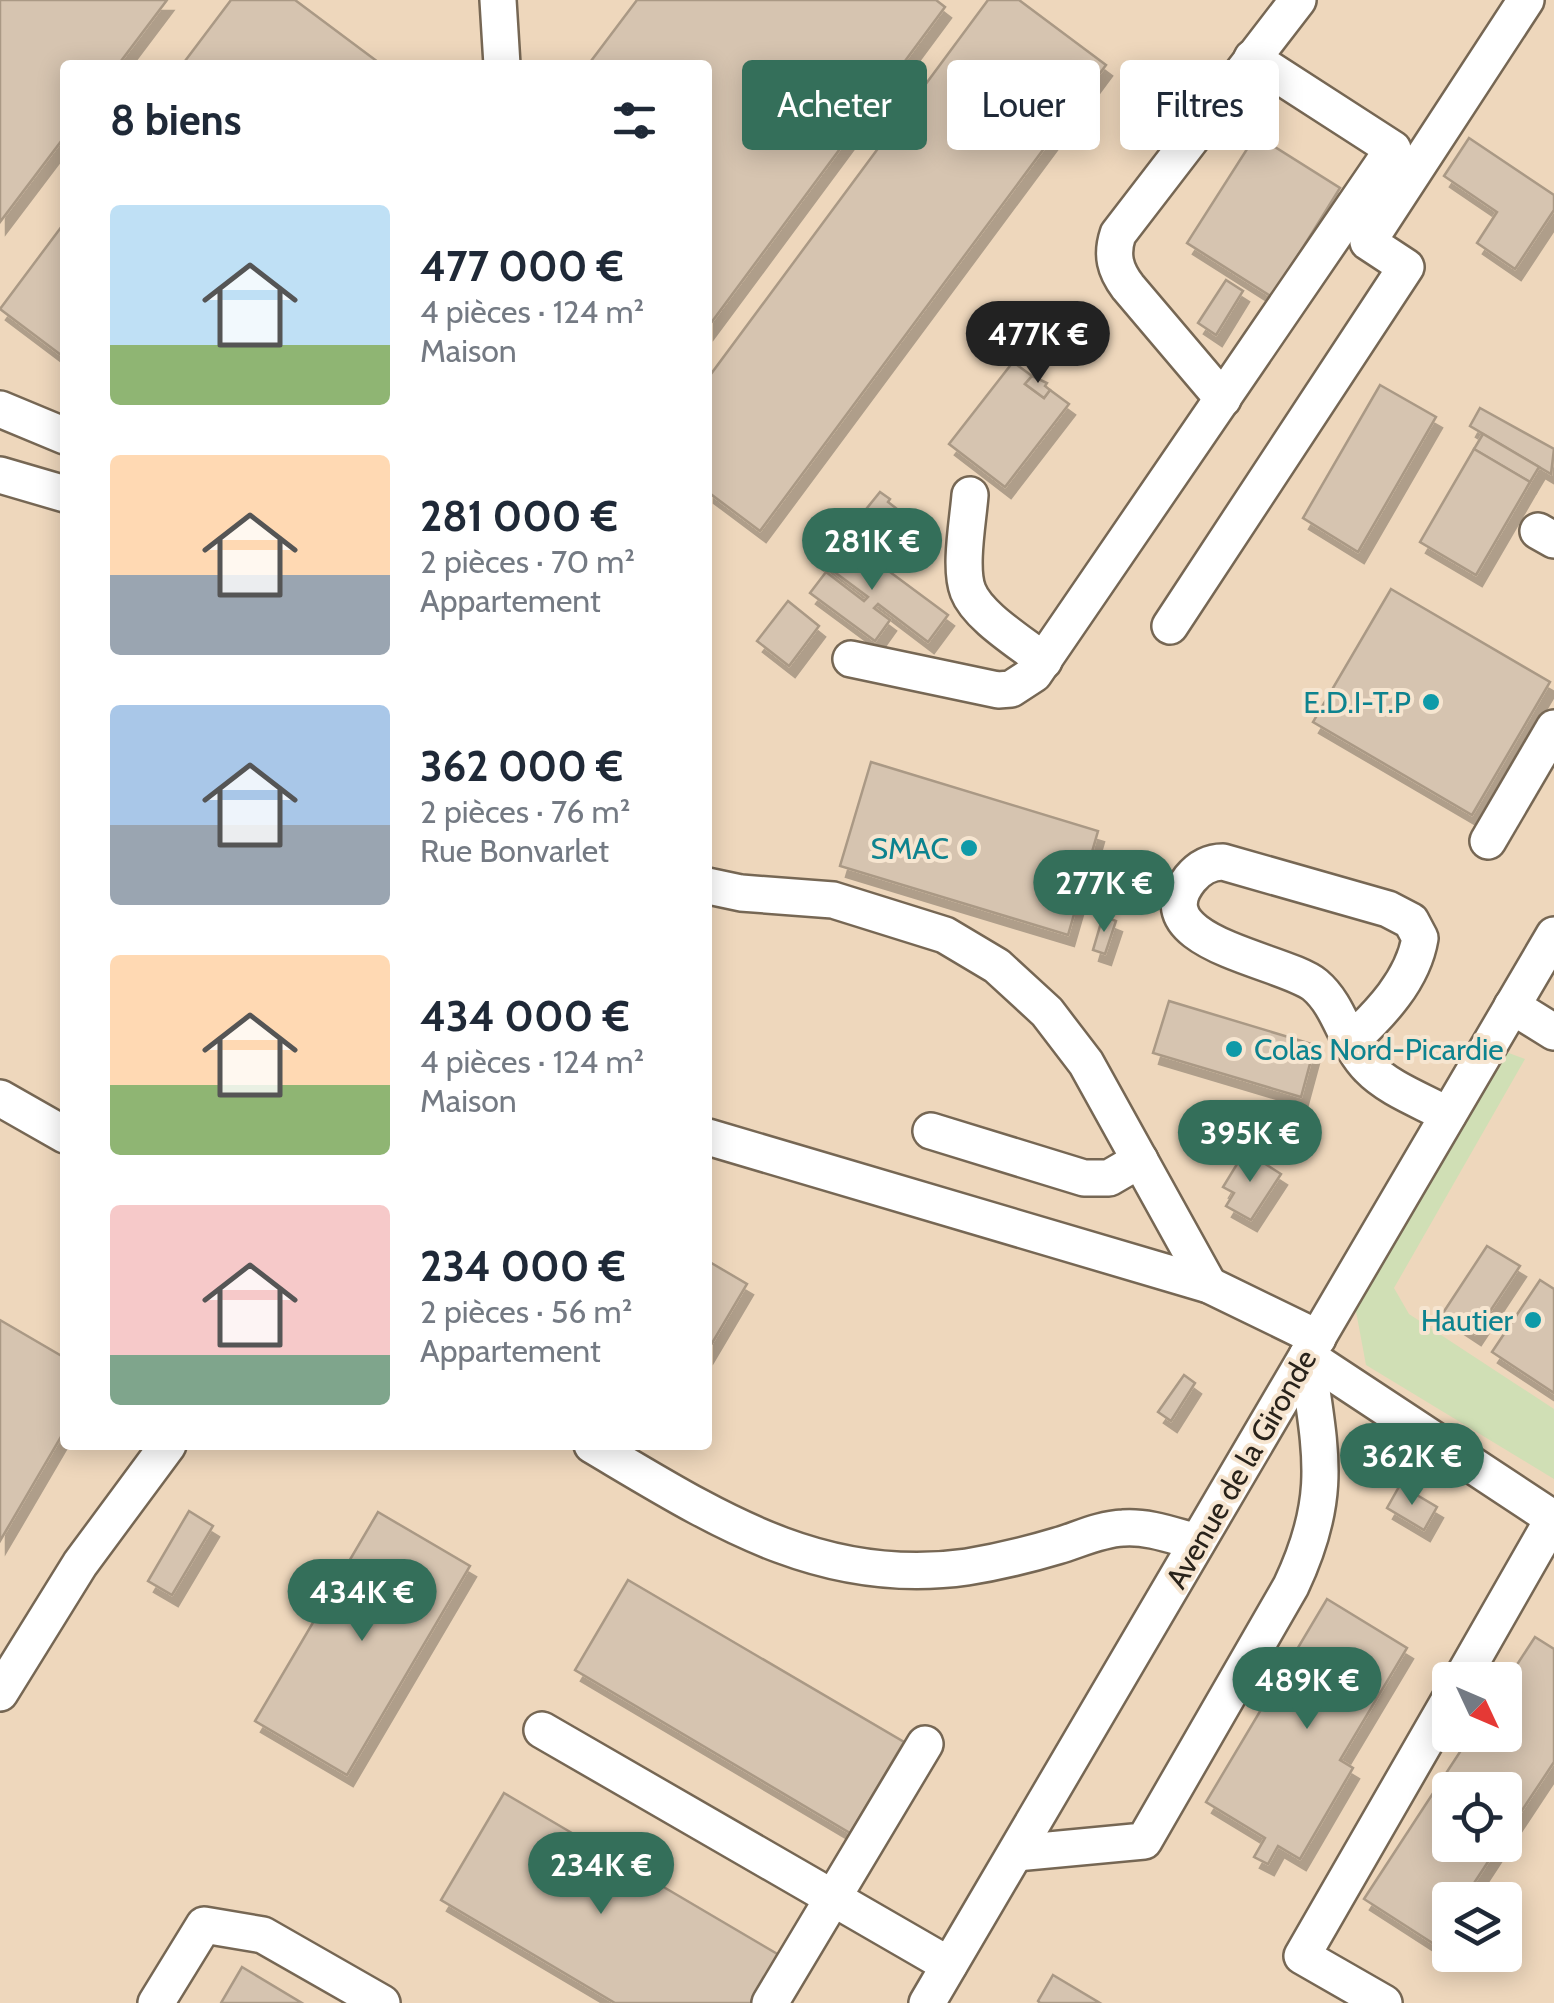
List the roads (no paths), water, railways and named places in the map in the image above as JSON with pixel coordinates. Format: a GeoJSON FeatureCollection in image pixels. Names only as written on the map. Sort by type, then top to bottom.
{"type":"FeatureCollection","features":[{"type":"Feature","properties":{"kind":"street"},"geometry":{"type":"LineString","coordinates":[[498,0],[502,60]]}},
{"type":"Feature","properties":{"kind":"street"},"geometry":{"type":"LineString","coordinates":[[1223,399],[1128,287],[1119,274],[1113,247],[1118,234],[1298,0]]}},
{"type":"Feature","properties":{"kind":"street"},"geometry":{"type":"LineString","coordinates":[[1170,626],[1406,267],[1368,242],[1526,0],[1554,19]]}},
{"type":"Feature","properties":{"kind":"street"},"geometry":{"type":"LineString","coordinates":[[851,659],[998,690],[1022,683],[1044,661],[1393,149],[1252,58]]}},
{"type":"Feature","properties":{"kind":"street"},"geometry":{"type":"LineString","coordinates":[[0,408],[60,434]]}},
{"type":"Feature","properties":{"kind":"street"},"geometry":{"type":"LineString","coordinates":[[0,474],[60,492]]}},
{"type":"Feature","properties":{"kind":"street"},"geometry":{"type":"LineString","coordinates":[[970,495],[966,588],[980,610],[1044,661]]}},
{"type":"Feature","properties":{"kind":"street"},"geometry":{"type":"LineString","coordinates":[[1488,841],[1544,768],[1554,728]]}},
{"type":"Feature","properties":{"kind":"street"},"geometry":{"type":"LineString","coordinates":[[1350,1041],[1387,1004],[1414,959],[1420,938],[1411,921],[1388,909],[1223,862],[1205,865],[1194,873],[1179,898],[1180,911],[1196,932],[1223,948],[1290,970],[1315,985],[1333,1006],[1350,1041],[1369,1069],[1448,1116]]}},
{"type":"Feature","properties":{"kind":"street"},"geometry":{"type":"LineString","coordinates":[[712,887],[833,900],[946,936],[983,955],[1032,998],[1072,1042],[1208,1285]]}},
{"type":"Feature","properties":{"kind":"street","name":"Avenue de la Gironde"},"geometry":{"type":"LineString","coordinates":[[927,2003],[1554,935]]}},
{"type":"Feature","properties":{"kind":"street"},"geometry":{"type":"LineString","coordinates":[[1512,1006],[1554,1032]]}},
{"type":"Feature","properties":{"kind":"street"},"geometry":{"type":"LineString","coordinates":[[0,1098],[60,1133]]}},
{"type":"Feature","properties":{"kind":"street"},"geometry":{"type":"LineString","coordinates":[[931,1131],[1084,1178],[1109,1178],[1140,1160]]}},
{"type":"Feature","properties":{"kind":"street"},"geometry":{"type":"LineString","coordinates":[[712,1137],[1208,1285],[1312,1347],[1554,1519],[1471,1662]]}},
{"type":"Feature","properties":{"kind":"street"},"geometry":{"type":"LineString","coordinates":[[1016,1852],[1144,1841],[1291,1586],[1308,1546],[1322,1480],[1312,1347]]}},
{"type":"Feature","properties":{"kind":"street"},"geometry":{"type":"LineString","coordinates":[[0,1693],[80,1564],[164,1450]]}},
{"type":"Feature","properties":{"kind":"street"},"geometry":{"type":"LineString","coordinates":[[601,1450],[754,1537],[804,1554],[867,1568],[898,1572],[962,1568],[1122,1528],[1161,1532],[1197,1542]]}},
{"type":"Feature","properties":{"kind":"street"},"geometry":{"type":"LineString","coordinates":[[1384,2003],[1302,1956],[1432,1729]]}},
{"type":"Feature","properties":{"kind":"street"},"geometry":{"type":"LineString","coordinates":[[542,1730],[949,1965]]}},
{"type":"Feature","properties":{"kind":"street"},"geometry":{"type":"LineString","coordinates":[[770,2003],[924,1744]]}},
{"type":"Feature","properties":{"kind":"street"},"geometry":{"type":"LineString","coordinates":[[156,2003],[204,1925],[262,1934],[382,2003]]}},
{"type":"Feature","properties":{"kind":"place","name":"E.D.I-T.P"},"geometry":{"type":"Point","coordinates":[1431,702]}},
{"type":"Feature","properties":{"kind":"place","name":"SMAC"},"geometry":{"type":"Point","coordinates":[969,848]}},
{"type":"Feature","properties":{"kind":"place","name":"Colas Nord-Picardie"},"geometry":{"type":"Point","coordinates":[1234,1049]}},
{"type":"Feature","properties":{"kind":"place","name":"Hautier"},"geometry":{"type":"Point","coordinates":[1533,1320]}}]}
